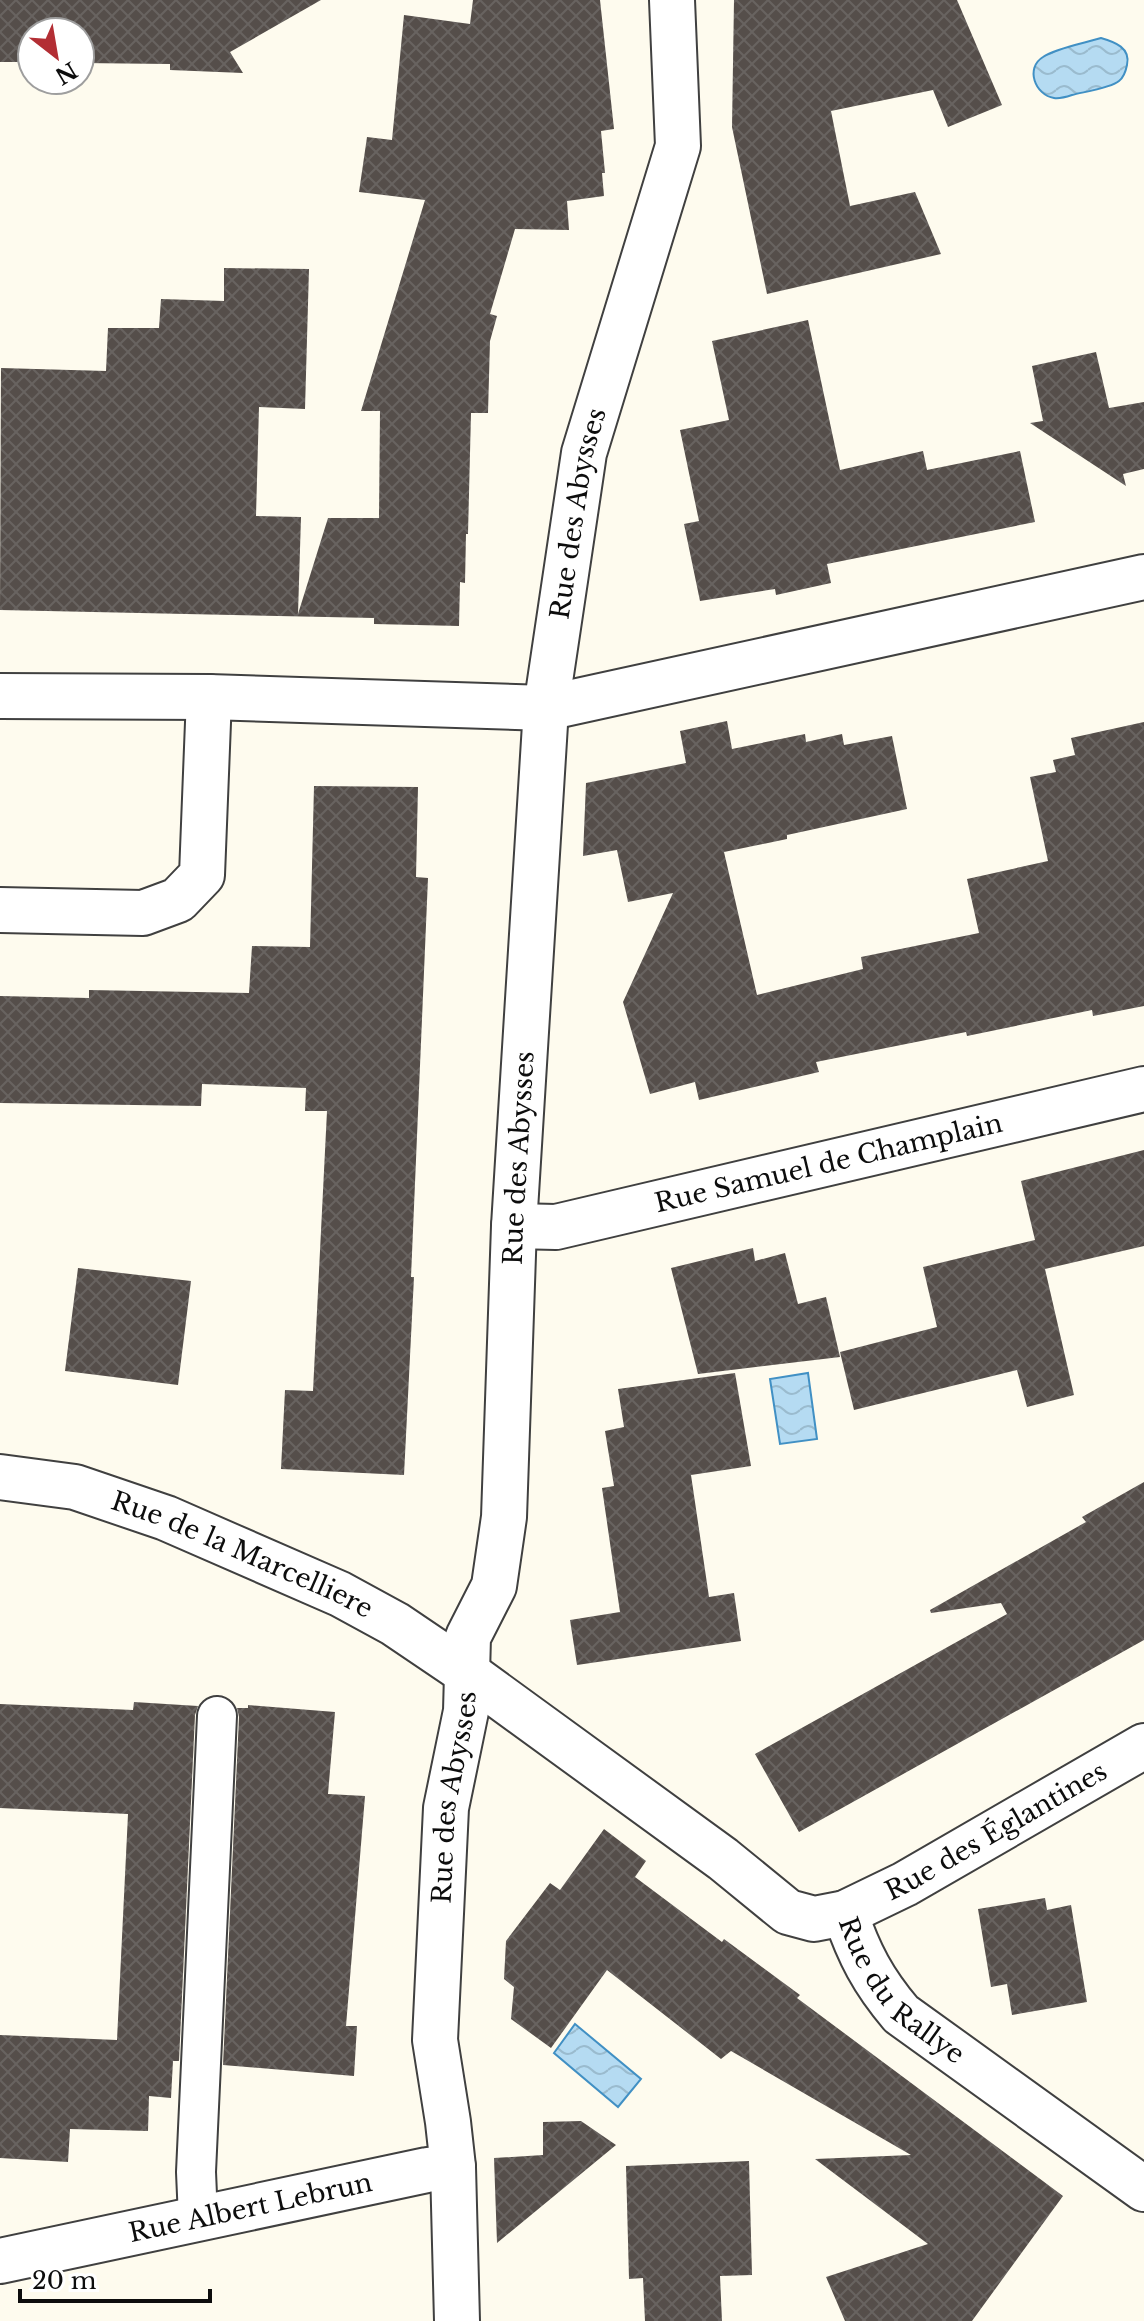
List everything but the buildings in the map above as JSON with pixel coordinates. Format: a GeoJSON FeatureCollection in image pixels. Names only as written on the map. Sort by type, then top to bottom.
{"type":"FeatureCollection","features":[{"type":"Feature","properties":{"kind":"street","name":"Rue des Abysses"},"geometry":{"type":"LineString","coordinates":[[457,2321],[453,2167],[435,2040],[446,1808],[466,1711],[468,1637],[494,1586],[504,1517],[514,1226],[546,708],[584,453],[678,146],[672,0]]}},
{"type":"Feature","properties":{"kind":"street"},"geometry":{"type":"LineString","coordinates":[[0,696],[209,697],[546,708],[1144,577]]}},
{"type":"Feature","properties":{"kind":"street"},"geometry":{"type":"LineString","coordinates":[[0,910],[143,913],[178,900],[202,875],[209,697]]}},
{"type":"Feature","properties":{"kind":"street","name":"Rue Samuel de Champlain"},"geometry":{"type":"LineString","coordinates":[[514,1226],[556,1227],[1144,1089]]}},
{"type":"Feature","properties":{"kind":"street","name":"Rue de la Marcelliere"},"geometry":{"type":"LineString","coordinates":[[0,1477],[75,1487],[166,1518],[340,1594],[395,1624],[466,1672]]}},
{"type":"Feature","properties":{"kind":"street","name":"Rue du Rallye"},"geometry":{"type":"LineString","coordinates":[[466,1672],[723,1859],[788,1912],[814,1919],[845,1913],[856,1946],[878,1987],[901,2014],[1144,2189]]}},
{"type":"Feature","properties":{"kind":"street","name":"Rue des Églantines"},"geometry":{"type":"LineString","coordinates":[[845,1913],[905,1884],[1144,1746]]}},
{"type":"Feature","properties":{"kind":"street","name":"Rue Albert Lebrun"},"geometry":{"type":"LineString","coordinates":[[0,2261],[453,2167]]}},
{"type":"Feature","properties":{"kind":"lane"},"geometry":{"type":"LineString","coordinates":[[198,2218],[197,2157],[217,1716]]}},
{"type":"Feature","properties":{"kind":"water"},"geometry":{"type":"Polygon","coordinates":[[[1101,38],[1116,44],[1127,54],[1127,67],[1119,81],[1104,88],[1061,98],[1047,96],[1037,87],[1034,68],[1043,57],[1101,38]]]}},
{"type":"Feature","properties":{"kind":"water"},"geometry":{"type":"Polygon","coordinates":[[[808,1373],[817,1439],[780,1444],[770,1379],[808,1373]]]}},
{"type":"Feature","properties":{"kind":"water"},"geometry":{"type":"Polygon","coordinates":[[[575,2024],[641,2079],[618,2107],[554,2053],[575,2024]]]}}]}
